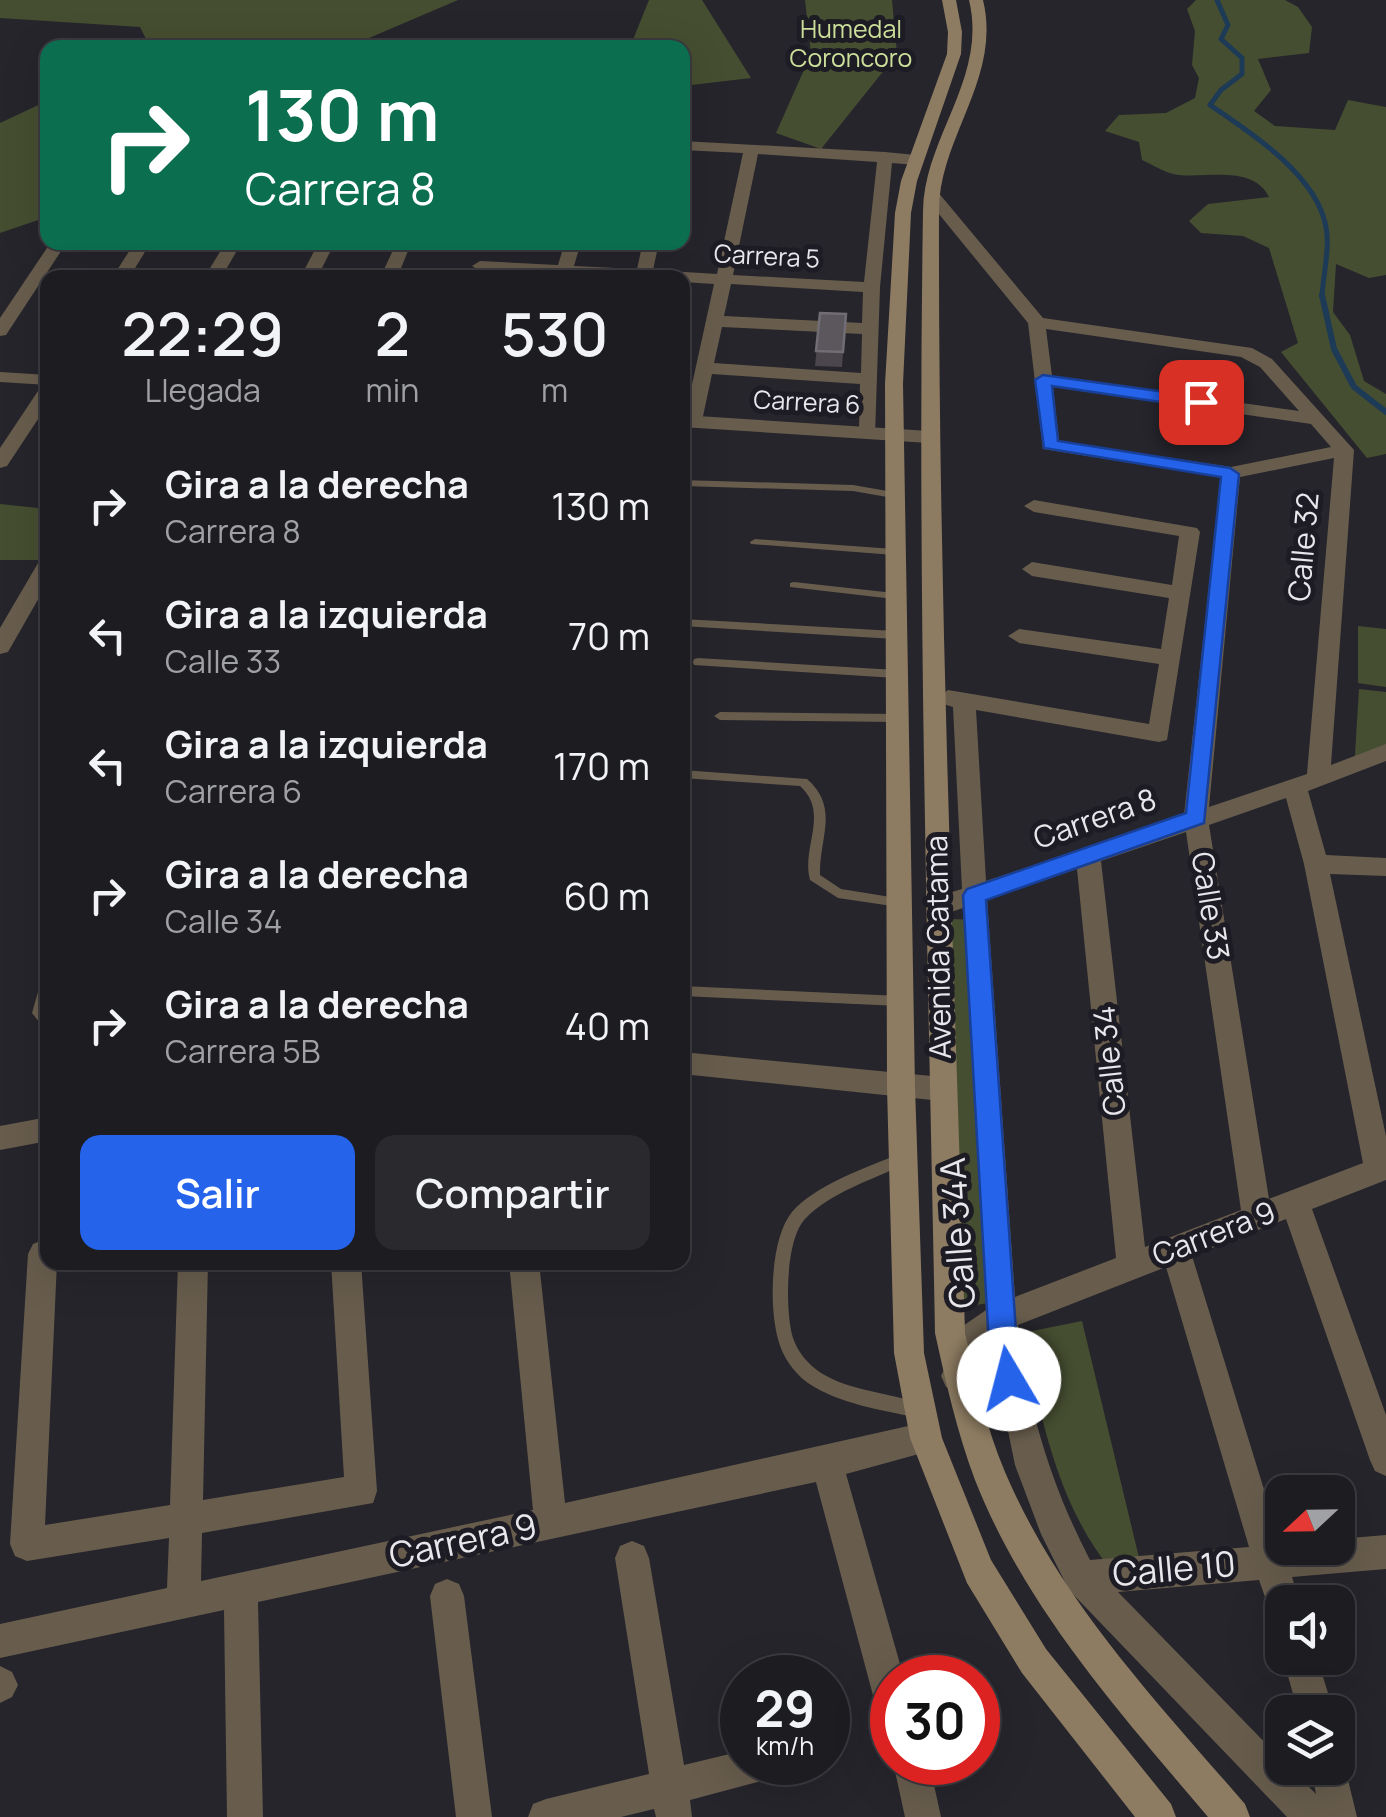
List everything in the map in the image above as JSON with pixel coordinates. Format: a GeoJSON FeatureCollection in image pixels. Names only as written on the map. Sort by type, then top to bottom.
{"type":"FeatureCollection","features":[{"type":"Feature","properties":{"kind":"main road","name":"Avenida Catama"},"geometry":{"type":"LineString","coordinates":[[950,0],[956,32],[954,54],[916,160],[903,214],[893,434],[905,1313],[922,1424],[958,1526],[1004,1616],[1067,1705],[1158,1817]]}},
{"type":"Feature","properties":{"kind":"main road","name":"Avenida Catama"},"geometry":{"type":"LineString","coordinates":[[976,0],[981,21],[980,53],[931,194],[930,240],[929,437],[946,1292],[957,1376],[978,1449],[1003,1510],[1055,1601],[1232,1817]]}},
{"type":"Feature","properties":{"kind":"street"},"geometry":{"type":"LineString","coordinates":[[690,145],[916,160]]}},
{"type":"Feature","properties":{"kind":"street"},"geometry":{"type":"LineString","coordinates":[[690,415],[705,368],[752,149]]}},
{"type":"Feature","properties":{"kind":"street"},"geometry":{"type":"LineString","coordinates":[[868,431],[872,287],[885,157]]}},
{"type":"Feature","properties":{"kind":"street"},"geometry":{"type":"LineString","coordinates":[[931,194],[1037,322],[1050,445],[1230,474],[1344,450],[1266,363],[1254,356],[1230,348],[1037,322]]}},
{"type":"Feature","properties":{"kind":"street"},"geometry":{"type":"LineString","coordinates":[[930,240],[950,236],[970,242]]}},
{"type":"Feature","properties":{"kind":"street"},"geometry":{"type":"LineString","coordinates":[[392,270],[400,251]]}},
{"type":"Feature","properties":{"kind":"street"},"geometry":{"type":"LineString","coordinates":[[0,331],[40,271]]}},
{"type":"Feature","properties":{"kind":"street","name":"Carrera 5"},"geometry":{"type":"LineString","coordinates":[[690,277],[872,287]]}},
{"type":"Feature","properties":{"kind":"street"},"geometry":{"type":"LineString","coordinates":[[715,321],[871,329]]}},
{"type":"Feature","properties":{"kind":"street"},"geometry":{"type":"LineString","coordinates":[[705,368],[869,379]]}},
{"type":"Feature","properties":{"kind":"street"},"geometry":{"type":"LineString","coordinates":[[0,378],[40,380]]}},
{"type":"Feature","properties":{"kind":"street"},"geometry":{"type":"LineString","coordinates":[[1043,380],[1320,420]]}},
{"type":"Feature","properties":{"kind":"street"},"geometry":{"type":"LineString","coordinates":[[0,462],[40,401]]}},
{"type":"Feature","properties":{"kind":"street","name":"Carrera 6"},"geometry":{"type":"LineString","coordinates":[[690,421],[929,437]]}},
{"type":"Feature","properties":{"kind":"street","name":"Calle 32"},"geometry":{"type":"LineString","coordinates":[[1344,450],[1306,783],[1316,864],[1382,1168]]}},
{"type":"Feature","properties":{"kind":"street","name":"Calle 33"},"geometry":{"type":"LineString","coordinates":[[1230,474],[1196,818],[1257,1217]]}},
{"type":"Feature","properties":{"kind":"street"},"geometry":{"type":"LineString","coordinates":[[933,696],[1159,734],[1190,532],[1034,506]]}},
{"type":"Feature","properties":{"kind":"street"},"geometry":{"type":"LineString","coordinates":[[1032,568],[1181,593]]}},
{"type":"Feature","properties":{"kind":"street"},"geometry":{"type":"LineString","coordinates":[[0,647],[40,577]]}},
{"type":"Feature","properties":{"kind":"street"},"geometry":{"type":"LineString","coordinates":[[1019,636],[1171,658]]}},
{"type":"Feature","properties":{"kind":"street","name":"Calle 34A"},"geometry":{"type":"LineString","coordinates":[[964,701],[1003,1346],[1028,1458],[1058,1538],[1081,1578],[1313,1817]]}},
{"type":"Feature","properties":{"kind":"street","name":"Carrera 8"},"geometry":{"type":"LineString","coordinates":[[939,906],[1306,783],[1386,752]]}},
{"type":"Feature","properties":{"kind":"street","name":"Calle 34"},"geometry":{"type":"LineString","coordinates":[[1088,856],[1132,1266]]}},
{"type":"Feature","properties":{"kind":"street"},"geometry":{"type":"LineString","coordinates":[[1316,864],[1386,868]]}},
{"type":"Feature","properties":{"kind":"street"},"geometry":{"type":"LineString","coordinates":[[690,1063],[942,1089]]}},
{"type":"Feature","properties":{"kind":"street"},"geometry":{"type":"LineString","coordinates":[[0,1138],[40,1130]]}},
{"type":"Feature","properties":{"kind":"street","name":"Carrera 9"},"geometry":{"type":"LineString","coordinates":[[957,1376],[974,1336],[1001,1317],[1382,1168]]}},
{"type":"Feature","properties":{"kind":"street"},"geometry":{"type":"LineString","coordinates":[[1295,1202],[1386,1460]]}},
{"type":"Feature","properties":{"kind":"street"},"geometry":{"type":"LineString","coordinates":[[1175,1250],[1265,1544]]}},
{"type":"Feature","properties":{"kind":"street"},"geometry":{"type":"LineString","coordinates":[[42,1270],[27,1544],[361,1490],[347,1270]]}},
{"type":"Feature","properties":{"kind":"street"},"geometry":{"type":"LineString","coordinates":[[184,1603],[192,1270]]}},
{"type":"Feature","properties":{"kind":"street"},"geometry":{"type":"LineString","coordinates":[[525,1270],[551,1522]]}},
{"type":"Feature","properties":{"kind":"street","name":"Carrera 9"},"geometry":{"type":"LineString","coordinates":[[0,1641],[827,1463],[922,1424]]}},
{"type":"Feature","properties":{"kind":"street"},"geometry":{"type":"LineString","coordinates":[[827,1463],[880,1655]]}},
{"type":"Feature","properties":{"kind":"street","name":"Calle 10"},"geometry":{"type":"LineString","coordinates":[[1355,1554],[1386,1552]]}},
{"type":"Feature","properties":{"kind":"street"},"geometry":{"type":"LineString","coordinates":[[632,1558],[671,1803]]}},
{"type":"Feature","properties":{"kind":"street","name":"Calle 10"},"geometry":{"type":"LineString","coordinates":[[1081,1578],[1265,1560]]}},
{"type":"Feature","properties":{"kind":"street"},"geometry":{"type":"LineString","coordinates":[[241,1590],[245,1817]]}},
{"type":"Feature","properties":{"kind":"street"},"geometry":{"type":"LineString","coordinates":[[447,1596],[474,1817]]}},
{"type":"Feature","properties":{"kind":"street"},"geometry":{"type":"LineString","coordinates":[[546,1817],[671,1803],[720,1782]]}},
{"type":"Feature","properties":{"kind":"street"},"geometry":{"type":"LineString","coordinates":[[916,1785],[923,1817]]}},
{"type":"Feature","properties":{"kind":"street"},"geometry":{"type":"LineString","coordinates":[[1333,1785],[1340,1817]]}},
{"type":"Feature","properties":{"kind":"lane"},"geometry":{"type":"LineString","coordinates":[[690,483],[853,488],[893,496]]}},
{"type":"Feature","properties":{"kind":"lane"},"geometry":{"type":"LineString","coordinates":[[756,542],[894,552]]}},
{"type":"Feature","properties":{"kind":"lane"},"geometry":{"type":"LineString","coordinates":[[794,585],[894,596]]}},
{"type":"Feature","properties":{"kind":"lane"},"geometry":{"type":"LineString","coordinates":[[690,622],[895,634]]}},
{"type":"Feature","properties":{"kind":"lane"},"geometry":{"type":"LineString","coordinates":[[698,662],[896,674]]}},
{"type":"Feature","properties":{"kind":"lane"},"geometry":{"type":"LineString","coordinates":[[720,716],[896,718]]}},
{"type":"Feature","properties":{"kind":"lane"},"geometry":{"type":"LineString","coordinates":[[690,775],[803,782],[814,788],[822,805],[814,877],[838,893],[899,902]]}},
{"type":"Feature","properties":{"kind":"lane"},"geometry":{"type":"LineString","coordinates":[[690,991],[900,1001]]}},
{"type":"Feature","properties":{"kind":"lane"},"geometry":{"type":"LineString","coordinates":[[903,1159],[818,1199],[796,1218],[786,1240],[778,1315],[786,1348],[801,1369],[832,1387],[922,1424]]}},
{"type":"Feature","properties":{"kind":"green space"},"geometry":{"type":"Polygon","coordinates":[[[0,0],[458,0],[364,40],[146,40],[140,27],[0,18],[0,0]]]}},
{"type":"Feature","properties":{"kind":"green space","name":"Humedal Coroncoro"},"geometry":{"type":"Polygon","coordinates":[[[649,0],[702,0],[751,78],[690,85],[690,40],[633,40],[649,0]]]}},
{"type":"Feature","properties":{"kind":"green space","name":"Humedal Coroncoro"},"geometry":{"type":"Polygon","coordinates":[[[805,0],[892,0],[897,54],[821,149],[776,133],[811,54],[805,0]]]}},
{"type":"Feature","properties":{"kind":"green space"},"geometry":{"type":"Polygon","coordinates":[[[1196,0],[1285,0],[1298,7],[1312,27],[1309,53],[1258,59],[1271,90],[1254,111],[1275,126],[1335,130],[1348,100],[1386,107],[1386,275],[1369,278],[1336,264],[1333,312],[1350,335],[1364,381],[1386,394],[1386,454],[1367,458],[1281,352],[1298,343],[1269,248],[1243,236],[1201,233],[1189,221],[1208,204],[1269,197],[1262,187],[1252,180],[1229,175],[1170,173],[1142,160],[1139,142],[1105,131],[1119,115],[1166,113],[1195,98],[1199,78],[1192,65],[1195,31],[1187,9],[1196,0]]]}},
{"type":"Feature","properties":{"kind":"green space"},"geometry":{"type":"Polygon","coordinates":[[[40,104],[40,219],[0,233],[0,123],[40,104]]]}},
{"type":"Feature","properties":{"kind":"green space"},"geometry":{"type":"Polygon","coordinates":[[[0,504],[40,508],[38,560],[0,560],[0,504]]]}},
{"type":"Feature","properties":{"kind":"green space"},"geometry":{"type":"Polygon","coordinates":[[[1358,626],[1386,629],[1386,687],[1358,683],[1358,626]]]}},
{"type":"Feature","properties":{"kind":"green space"},"geometry":{"type":"Polygon","coordinates":[[[1359,689],[1386,692],[1386,757],[1354,770],[1359,689]]]}},
{"type":"Feature","properties":{"kind":"green space"},"geometry":{"type":"Polygon","coordinates":[[[951,919],[975,920],[994,1302],[959,1308],[951,919]]]}},
{"type":"Feature","properties":{"kind":"green space"},"geometry":{"type":"Polygon","coordinates":[[[1082,1321],[1141,1566],[1112,1571],[1093,1545],[1064,1488],[1037,1396],[1022,1333],[1082,1321]]]}},
{"type":"Feature","properties":{"kind":"building"},"geometry":{"type":"Polygon","coordinates":[[[820,313],[846,314],[843,352],[816,351],[820,313]]]}},
{"type":"Feature","properties":{"kind":"waterway"},"geometry":{"type":"LineString","coordinates":[[1217,0],[1228,25],[1221,39],[1242,58],[1242,74],[1221,90],[1210,105],[1280,157],[1310,190],[1327,235],[1322,296]]}},
{"type":"Feature","properties":{"kind":"waterway"},"geometry":{"type":"LineString","coordinates":[[1322,296],[1334,349],[1354,387],[1386,412]]}},
{"type":"Feature","properties":{"kind":"route"},"geometry":{"type":"LineString","coordinates":[[1009,1379],[1003,1346],[974,895],[1196,818],[1230,474],[1050,445],[1043,380],[1201,402]]}}]}
